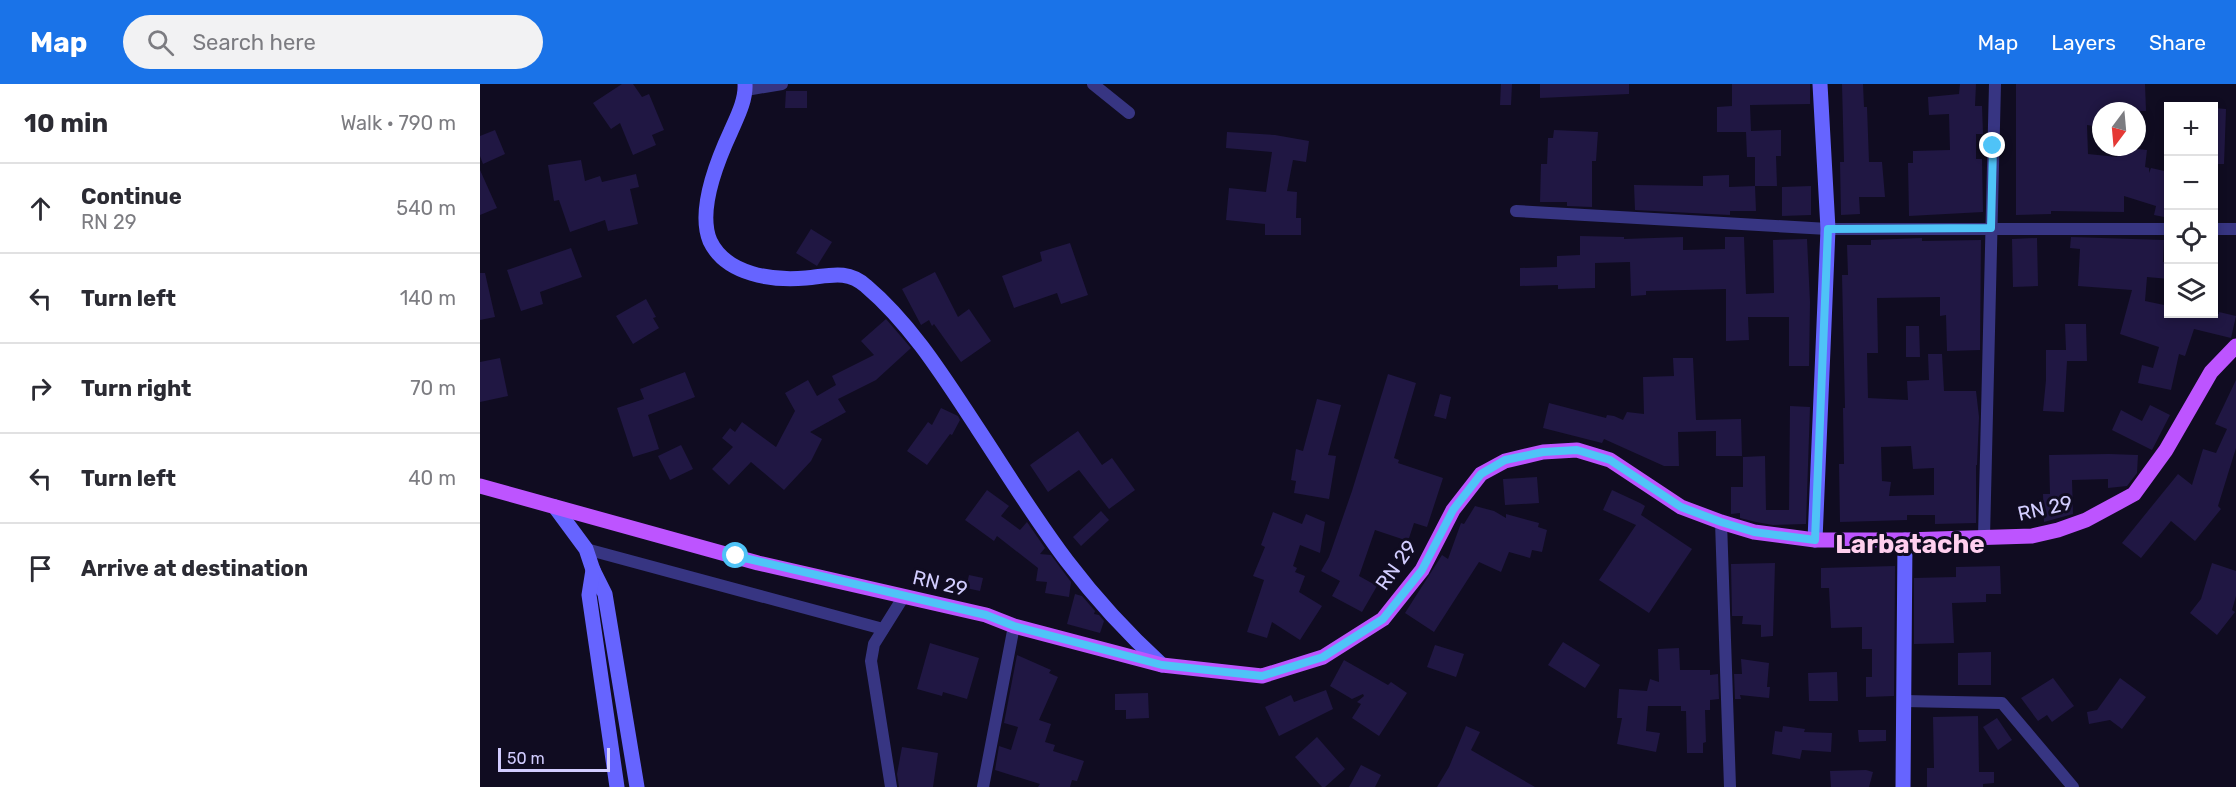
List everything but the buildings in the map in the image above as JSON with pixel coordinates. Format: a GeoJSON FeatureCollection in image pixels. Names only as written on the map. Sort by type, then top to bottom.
{"type":"FeatureCollection","features":[{"type":"Feature","properties":{"kind":"main road"},"geometry":{"type":"LineString","coordinates":[[1815,540],[1828,229],[1820,84]]}},
{"type":"Feature","properties":{"kind":"main road"},"geometry":{"type":"LineString","coordinates":[[746,87],[740,109],[714,174],[706,216],[710,240],[723,257],[739,269],[769,278],[805,278],[834,273],[849,275],[864,283],[879,297],[904,324],[943,375],[1066,561],[1132,638],[1162,665]]}},
{"type":"Feature","properties":{"kind":"main road","name":"RN 29"},"geometry":{"type":"LineString","coordinates":[[480,486],[758,563],[986,615],[1014,626],[1162,665],[1262,676],[1323,657],[1383,619],[1422,570],[1453,510],[1481,474],[1505,460],[1543,452],[1577,450],[1610,460],[1681,507],[1754,532],[1815,540],[2032,536],[2085,520],[2134,494],[2166,450],[2211,372],[2236,346]]}},
{"type":"Feature","properties":{"kind":"main road"},"geometry":{"type":"LineString","coordinates":[[555,507],[586,549],[605,594],[637,787]]}},
{"type":"Feature","properties":{"kind":"main road"},"geometry":{"type":"LineString","coordinates":[[1903,787],[1905,540]]}},
{"type":"Feature","properties":{"kind":"main road"},"geometry":{"type":"LineString","coordinates":[[593,570],[589,595],[617,787]]}},
{"type":"Feature","properties":{"kind":"street"},"geometry":{"type":"LineString","coordinates":[[746,87],[782,84]]}},
{"type":"Feature","properties":{"kind":"street"},"geometry":{"type":"LineString","coordinates":[[1094,84],[1129,113]]}},
{"type":"Feature","properties":{"kind":"street"},"geometry":{"type":"LineString","coordinates":[[1984,537],[1995,84]]}},
{"type":"Feature","properties":{"kind":"street"},"geometry":{"type":"LineString","coordinates":[[1516,211],[1828,229],[2164,229]]}},
{"type":"Feature","properties":{"kind":"street"},"geometry":{"type":"LineString","coordinates":[[2218,229],[2236,229]]}},
{"type":"Feature","properties":{"kind":"street"},"geometry":{"type":"LineString","coordinates":[[1721,522],[1730,787]]}},
{"type":"Feature","properties":{"kind":"street"},"geometry":{"type":"LineString","coordinates":[[586,549],[883,629]]}},
{"type":"Feature","properties":{"kind":"street"},"geometry":{"type":"LineString","coordinates":[[891,787],[871,661],[874,644],[904,596]]}},
{"type":"Feature","properties":{"kind":"street"},"geometry":{"type":"LineString","coordinates":[[983,787],[1014,626]]}},
{"type":"Feature","properties":{"kind":"street"},"geometry":{"type":"LineString","coordinates":[[1904,701],[2002,703],[2073,787]]}},
{"type":"Feature","properties":{"kind":"district","name":"Larbatache"},"geometry":{"type":"Point","coordinates":[1910,544]}},
{"type":"Feature","properties":{"kind":"route"},"geometry":{"type":"LineString","coordinates":[[736,556],[986,615],[1014,626],[1162,665],[1262,676],[1323,657],[1383,619],[1422,570],[1453,510],[1481,474],[1505,460],[1543,452],[1577,450],[1610,460],[1650,484],[1681,507],[1754,532],[1815,540],[1828,229],[1991,228],[1993,146]]}}]}
